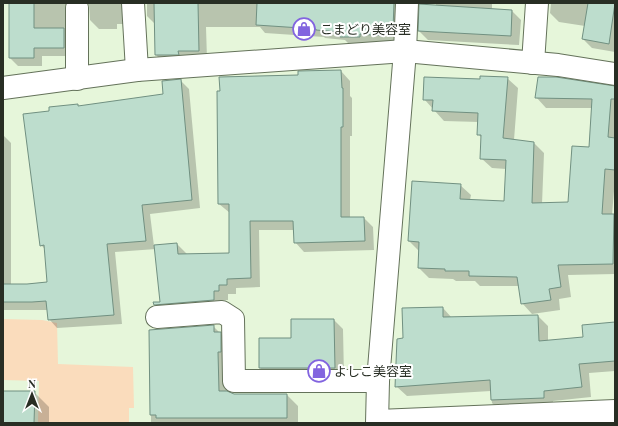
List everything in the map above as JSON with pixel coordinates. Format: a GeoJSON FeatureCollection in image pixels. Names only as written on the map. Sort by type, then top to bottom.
{"type":"FeatureCollection","features":[{"type":"Feature","properties":{"kind":"street"},"geometry":{"type":"LineString","coordinates":[[133,3],[137,70]]}},
{"type":"Feature","properties":{"kind":"street"},"geometry":{"type":"LineString","coordinates":[[408,3],[378,381],[377,422],[615,411]]}},
{"type":"Feature","properties":{"kind":"street"},"geometry":{"type":"LineString","coordinates":[[532,63],[537,3]]}},
{"type":"Feature","properties":{"kind":"street"},"geometry":{"type":"LineString","coordinates":[[77,8],[77,79]]}},
{"type":"Feature","properties":{"kind":"street"},"geometry":{"type":"LineString","coordinates":[[3,88],[137,70],[405,51],[558,65],[615,74]]}},
{"type":"Feature","properties":{"kind":"street"},"geometry":{"type":"LineString","coordinates":[[157,318],[222,312],[233,320],[234,381],[378,381]]}},
{"type":"Feature","properties":{"kind":"shaded area"},"geometry":{"type":"Polygon","coordinates":[[[3,319],[42,320],[57,323],[58,364],[133,367],[134,408],[129,408],[129,423],[38,423],[39,381],[3,380],[3,319]]]}},
{"type":"Feature","properties":{"kind":"building"},"geometry":{"type":"Polygon","coordinates":[[[9,3],[34,3],[34,28],[64,28],[64,48],[34,48],[34,58],[9,58],[9,3]]]}},
{"type":"Feature","properties":{"kind":"building"},"geometry":{"type":"Polygon","coordinates":[[[154,3],[198,3],[199,51],[178,51],[179,55],[155,55],[154,3]]]}},
{"type":"Feature","properties":{"kind":"building"},"geometry":{"type":"Polygon","coordinates":[[[257,3],[394,3],[393,29],[386,29],[385,36],[360,34],[360,37],[340,37],[340,32],[256,25],[257,3]]]}},
{"type":"Feature","properties":{"kind":"building"},"geometry":{"type":"Polygon","coordinates":[[[588,3],[615,3],[609,44],[582,39],[588,3]]]}},
{"type":"Feature","properties":{"kind":"building"},"geometry":{"type":"Polygon","coordinates":[[[419,4],[512,10],[511,36],[418,31],[419,4]]]}},
{"type":"Feature","properties":{"kind":"building"},"geometry":{"type":"Polygon","coordinates":[[[341,70],[343,88],[343,127],[341,127],[341,217],[364,217],[365,241],[294,243],[293,221],[250,221],[251,278],[227,279],[227,285],[219,285],[219,291],[214,291],[214,300],[154,305],[153,302],[160,302],[154,245],[177,243],[178,254],[229,253],[229,204],[218,204],[217,91],[220,91],[219,77],[298,75],[298,71],[341,70]]]}},
{"type":"Feature","properties":{"kind":"building"},"geometry":{"type":"Polygon","coordinates":[[[480,76],[508,77],[503,138],[534,142],[532,203],[568,202],[572,146],[589,147],[592,99],[535,98],[538,77],[556,77],[615,86],[615,99],[611,99],[608,137],[615,138],[615,170],[605,169],[602,214],[614,214],[613,264],[558,265],[561,287],[549,289],[551,300],[521,304],[517,277],[469,276],[469,271],[445,271],[445,269],[418,268],[419,242],[408,241],[412,181],[461,184],[460,199],[504,201],[506,160],[480,159],[481,135],[477,135],[478,113],[432,111],[433,100],[423,100],[424,77],[480,79],[480,76]]]}},
{"type":"Feature","properties":{"kind":"building"},"geometry":{"type":"Polygon","coordinates":[[[181,79],[192,200],[142,205],[146,241],[107,244],[114,315],[48,320],[46,301],[3,302],[3,284],[47,282],[44,245],[40,246],[23,114],[49,111],[49,107],[78,104],[78,106],[163,94],[162,81],[181,79]]]}},
{"type":"Feature","properties":{"kind":"building"},"geometry":{"type":"Polygon","coordinates":[[[443,307],[443,317],[538,315],[539,341],[583,337],[582,325],[615,322],[615,361],[579,364],[582,387],[544,391],[544,398],[491,400],[490,380],[395,387],[397,339],[403,338],[402,308],[443,307]]]}},
{"type":"Feature","properties":{"kind":"building"},"geometry":{"type":"Polygon","coordinates":[[[291,319],[334,319],[335,368],[259,368],[259,338],[291,338],[291,319]]]}},
{"type":"Feature","properties":{"kind":"building"},"geometry":{"type":"Polygon","coordinates":[[[214,325],[214,332],[221,332],[221,352],[218,352],[219,391],[227,391],[234,394],[287,394],[287,418],[156,418],[156,415],[150,415],[149,330],[214,325]]]}},
{"type":"Feature","properties":{"kind":"building"},"geometry":{"type":"Polygon","coordinates":[[[3,391],[35,391],[34,423],[3,423],[3,391]]]}},
{"type":"Feature","properties":{"kind":"place","name":"こまどり美容室"},"geometry":{"type":"Point","coordinates":[304,29]}},
{"type":"Feature","properties":{"kind":"place","name":"よしこ美容室"},"geometry":{"type":"Point","coordinates":[319,371]}}]}
